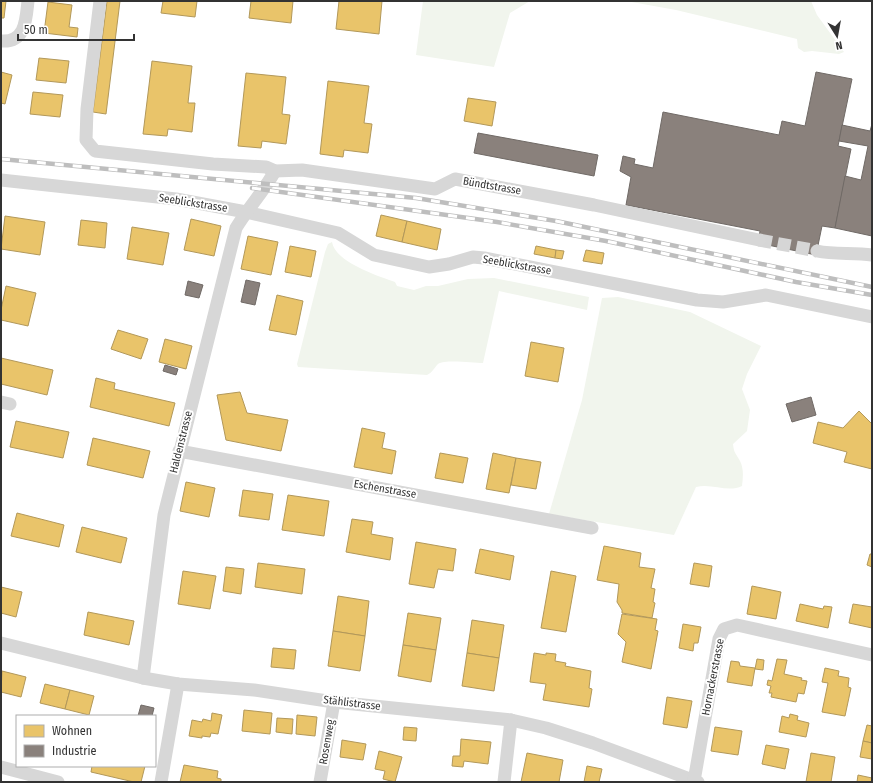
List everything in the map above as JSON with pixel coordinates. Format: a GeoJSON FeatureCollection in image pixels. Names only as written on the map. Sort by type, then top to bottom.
{"type":"FeatureCollection","features":[{"type":"Feature","properties":{"kind":"street"},"geometry":{"type":"LineString","coordinates":[[1,41],[13,40],[22,32],[28,1]]}},
{"type":"Feature","properties":{"kind":"street","name":"Bündtstrasse"},"geometry":{"type":"LineString","coordinates":[[100,1],[87,116],[86,140],[95,151],[213,164],[266,167],[275,171],[302,170],[435,189],[455,179],[594,205],[759,240]]}},
{"type":"Feature","properties":{"kind":"street"},"geometry":{"type":"LineString","coordinates":[[246,212],[264,189],[275,171]]}},
{"type":"Feature","properties":{"kind":"street","name":"Seeblickstrasse"},"geometry":{"type":"LineString","coordinates":[[1,180],[176,199],[246,212],[338,233],[374,255],[422,266],[440,266],[464,259],[484,258],[696,300],[723,302],[766,294],[872,317]]}},
{"type":"Feature","properties":{"kind":"street","name":"Haldenstrasse"},"geometry":{"type":"LineString","coordinates":[[143,678],[164,515],[236,228],[246,212]]}},
{"type":"Feature","properties":{"kind":"street"},"geometry":{"type":"LineString","coordinates":[[817,251],[828,253],[857,252],[872,255]]}},
{"type":"Feature","properties":{"kind":"street","name":"Eschenstrasse"},"geometry":{"type":"LineString","coordinates":[[179,451],[592,528]]}},
{"type":"Feature","properties":{"kind":"street","name":"Hornackerstrasse"},"geometry":{"type":"LineString","coordinates":[[696,781],[718,639],[724,629],[737,626],[872,655]]}},
{"type":"Feature","properties":{"kind":"street","name":"Stählistrasse"},"geometry":{"type":"LineString","coordinates":[[1,643],[143,678],[178,684],[254,690],[334,702],[511,720],[546,728],[593,743],[696,781]]}},
{"type":"Feature","properties":{"kind":"street"},"geometry":{"type":"LineString","coordinates":[[160,782],[178,684]]}},
{"type":"Feature","properties":{"kind":"street","name":"Rosenweg"},"geometry":{"type":"LineString","coordinates":[[320,782],[334,702]]}},
{"type":"Feature","properties":{"kind":"street"},"geometry":{"type":"LineString","coordinates":[[504,782],[511,720]]}},
{"type":"Feature","properties":{"kind":"street"},"geometry":{"type":"LineString","coordinates":[[1,767],[58,782]]}},
{"type":"Feature","properties":{"kind":"shaded area"},"geometry":{"type":"Polygon","coordinates":[[[423,1],[530,1],[510,13],[494,67],[416,55],[423,1]]]}},
{"type":"Feature","properties":{"kind":"shaded area"},"geometry":{"type":"Polygon","coordinates":[[[626,1],[811,1],[817,15],[844,52],[839,54],[812,51],[804,52],[798,48],[797,39],[676,10],[626,1]]]}},
{"type":"Feature","properties":{"kind":"shaded area"},"geometry":{"type":"Polygon","coordinates":[[[332,242],[335,249],[349,262],[368,272],[395,282],[397,286],[414,290],[426,286],[438,286],[468,279],[494,278],[589,297],[587,310],[499,291],[483,363],[453,361],[442,363],[438,364],[432,372],[427,375],[298,367],[297,364],[325,252],[328,244],[332,242]]]}},
{"type":"Feature","properties":{"kind":"shaded area"},"geometry":{"type":"Polygon","coordinates":[[[618,297],[690,312],[761,346],[747,374],[742,389],[750,410],[747,431],[733,444],[742,467],[742,486],[731,489],[708,486],[696,487],[674,535],[549,514],[582,400],[602,298],[618,297]]]}},
{"type":"Feature","properties":{"kind":"building: Wohnen"},"geometry":{"type":"Polygon","coordinates":[[[1,1],[6,1],[4,18],[1,18],[1,1]]]}},
{"type":"Feature","properties":{"kind":"building: Wohnen"},"geometry":{"type":"Polygon","coordinates":[[[107,1],[120,1],[106,114],[93,112],[107,1]]]}},
{"type":"Feature","properties":{"kind":"building: Wohnen"},"geometry":{"type":"Polygon","coordinates":[[[163,1],[197,1],[195,17],[161,13],[163,1]]]}},
{"type":"Feature","properties":{"kind":"building: Wohnen"},"geometry":{"type":"Polygon","coordinates":[[[251,1],[293,1],[291,23],[249,18],[251,1]]]}},
{"type":"Feature","properties":{"kind":"building: Wohnen"},"geometry":{"type":"Polygon","coordinates":[[[339,1],[382,1],[379,34],[336,29],[339,1]]]}},
{"type":"Feature","properties":{"kind":"building: Wohnen"},"geometry":{"type":"Polygon","coordinates":[[[48,2],[72,5],[69,27],[78,28],[77,37],[44,33],[48,2]]]}},
{"type":"Feature","properties":{"kind":"building: Wohnen"},"geometry":{"type":"Polygon","coordinates":[[[39,58],[69,61],[66,83],[36,80],[39,58]]]}},
{"type":"Feature","properties":{"kind":"building: Wohnen"},"geometry":{"type":"Polygon","coordinates":[[[152,61],[192,66],[188,103],[195,103],[192,132],[168,129],[167,136],[143,134],[152,61]]]}},
{"type":"Feature","properties":{"kind":"building: Wohnen"},"geometry":{"type":"Polygon","coordinates":[[[1,72],[12,75],[5,104],[1,103],[1,72]]]}},
{"type":"Feature","properties":{"kind":"building: Wohnen"},"geometry":{"type":"Polygon","coordinates":[[[246,73],[286,77],[282,114],[290,115],[286,144],[262,141],[261,148],[238,146],[246,73]]]}},
{"type":"Feature","properties":{"kind":"building: Wohnen"},"geometry":{"type":"Polygon","coordinates":[[[328,81],[369,86],[364,123],[372,124],[368,153],[344,150],[343,157],[320,154],[328,81]]]}},
{"type":"Feature","properties":{"kind":"building: Wohnen"},"geometry":{"type":"Polygon","coordinates":[[[33,92],[63,95],[60,117],[30,114],[33,92]]]}},
{"type":"Feature","properties":{"kind":"building: Wohnen"},"geometry":{"type":"Polygon","coordinates":[[[468,98],[496,102],[492,126],[464,121],[468,98]]]}},
{"type":"Feature","properties":{"kind":"building: Wohnen"},"geometry":{"type":"Polygon","coordinates":[[[381,215],[407,221],[402,242],[376,236],[381,215]]]}},
{"type":"Feature","properties":{"kind":"building: Wohnen"},"geometry":{"type":"Polygon","coordinates":[[[5,216],[45,222],[40,255],[1,249],[5,216]]]}},
{"type":"Feature","properties":{"kind":"building: Wohnen"},"geometry":{"type":"Polygon","coordinates":[[[191,219],[221,226],[214,256],[184,250],[191,219]]]}},
{"type":"Feature","properties":{"kind":"building: Wohnen"},"geometry":{"type":"Polygon","coordinates":[[[81,220],[107,223],[105,248],[78,245],[81,220]]]}},
{"type":"Feature","properties":{"kind":"building: Wohnen"},"geometry":{"type":"Polygon","coordinates":[[[407,221],[441,229],[437,250],[402,242],[407,221]]]}},
{"type":"Feature","properties":{"kind":"building: Wohnen"},"geometry":{"type":"Polygon","coordinates":[[[132,227],[169,233],[163,265],[127,259],[132,227]]]}},
{"type":"Feature","properties":{"kind":"building: Wohnen"},"geometry":{"type":"Polygon","coordinates":[[[248,236],[278,242],[271,275],[241,269],[248,236]]]}},
{"type":"Feature","properties":{"kind":"building: Wohnen"},"geometry":{"type":"Polygon","coordinates":[[[290,246],[316,251],[311,277],[285,272],[290,246]]]}},
{"type":"Feature","properties":{"kind":"building: Wohnen"},"geometry":{"type":"Polygon","coordinates":[[[536,246],[556,250],[555,258],[534,254],[536,246]]]}},
{"type":"Feature","properties":{"kind":"building: Wohnen"},"geometry":{"type":"Polygon","coordinates":[[[556,250],[564,251],[562,259],[555,258],[556,250]]]}},
{"type":"Feature","properties":{"kind":"building: Wohnen"},"geometry":{"type":"Polygon","coordinates":[[[586,250],[604,253],[602,264],[583,261],[586,250]]]}},
{"type":"Feature","properties":{"kind":"building: Wohnen"},"geometry":{"type":"Polygon","coordinates":[[[6,286],[36,293],[28,326],[1,320],[1,310],[6,286]]]}},
{"type":"Feature","properties":{"kind":"building: Wohnen"},"geometry":{"type":"Polygon","coordinates":[[[277,295],[303,301],[296,335],[269,330],[277,295]]]}},
{"type":"Feature","properties":{"kind":"building: Wohnen"},"geometry":{"type":"Polygon","coordinates":[[[118,330],[148,339],[141,359],[111,349],[118,330]]]}},
{"type":"Feature","properties":{"kind":"building: Wohnen"},"geometry":{"type":"Polygon","coordinates":[[[165,339],[192,346],[186,369],[159,362],[165,339]]]}},
{"type":"Feature","properties":{"kind":"building: Wohnen"},"geometry":{"type":"Polygon","coordinates":[[[531,342],[564,348],[558,382],[525,376],[531,342]]]}},
{"type":"Feature","properties":{"kind":"building: Wohnen"},"geometry":{"type":"Polygon","coordinates":[[[1,358],[53,370],[47,395],[1,384],[1,358]]]}},
{"type":"Feature","properties":{"kind":"building: Wohnen"},"geometry":{"type":"Polygon","coordinates":[[[96,378],[115,383],[114,389],[175,403],[169,426],[90,407],[96,378]]]}},
{"type":"Feature","properties":{"kind":"building: Wohnen"},"geometry":{"type":"Polygon","coordinates":[[[240,392],[247,413],[288,420],[281,451],[226,440],[217,395],[240,392]]]}},
{"type":"Feature","properties":{"kind":"building: Wohnen"},"geometry":{"type":"Polygon","coordinates":[[[859,411],[872,424],[872,469],[844,462],[847,452],[813,443],[818,422],[843,428],[859,411]]]}},
{"type":"Feature","properties":{"kind":"building: Wohnen"},"geometry":{"type":"Polygon","coordinates":[[[16,421],[69,432],[63,458],[10,447],[16,421]]]}},
{"type":"Feature","properties":{"kind":"building: Wohnen"},"geometry":{"type":"Polygon","coordinates":[[[362,428],[385,433],[382,448],[396,451],[392,474],[354,467],[362,428]]]}},
{"type":"Feature","properties":{"kind":"building: Wohnen"},"geometry":{"type":"Polygon","coordinates":[[[93,438],[150,451],[143,478],[87,465],[93,438]]]}},
{"type":"Feature","properties":{"kind":"building: Wohnen"},"geometry":{"type":"Polygon","coordinates":[[[440,453],[468,458],[463,483],[435,478],[440,453]]]}},
{"type":"Feature","properties":{"kind":"building: Wohnen"},"geometry":{"type":"Polygon","coordinates":[[[493,453],[516,458],[509,493],[486,489],[493,453]]]}},
{"type":"Feature","properties":{"kind":"building: Wohnen"},"geometry":{"type":"Polygon","coordinates":[[[516,458],[541,462],[536,489],[511,485],[516,458]]]}},
{"type":"Feature","properties":{"kind":"building: Wohnen"},"geometry":{"type":"Polygon","coordinates":[[[186,482],[215,488],[209,517],[180,511],[186,482]]]}},
{"type":"Feature","properties":{"kind":"building: Wohnen"},"geometry":{"type":"Polygon","coordinates":[[[243,490],[273,494],[269,520],[239,516],[243,490]]]}},
{"type":"Feature","properties":{"kind":"building: Wohnen"},"geometry":{"type":"Polygon","coordinates":[[[288,495],[329,501],[324,536],[282,530],[288,495]]]}},
{"type":"Feature","properties":{"kind":"building: Wohnen"},"geometry":{"type":"Polygon","coordinates":[[[17,513],[64,525],[59,547],[11,536],[17,513]]]}},
{"type":"Feature","properties":{"kind":"building: Wohnen"},"geometry":{"type":"Polygon","coordinates":[[[352,519],[373,522],[371,534],[393,538],[390,560],[346,552],[352,519]]]}},
{"type":"Feature","properties":{"kind":"building: Wohnen"},"geometry":{"type":"Polygon","coordinates":[[[82,527],[127,538],[121,563],[76,552],[82,527]]]}},
{"type":"Feature","properties":{"kind":"building: Wohnen"},"geometry":{"type":"Polygon","coordinates":[[[416,542],[456,549],[453,571],[438,569],[434,588],[409,584],[416,542]]]}},
{"type":"Feature","properties":{"kind":"building: Wohnen"},"geometry":{"type":"Polygon","coordinates":[[[604,546],[641,553],[639,567],[655,569],[651,588],[655,589],[653,602],[655,603],[652,618],[622,613],[622,610],[617,602],[619,584],[597,580],[604,546]]]}},
{"type":"Feature","properties":{"kind":"building: Wohnen"},"geometry":{"type":"Polygon","coordinates":[[[480,549],[514,556],[510,580],[475,573],[480,549]]]}},
{"type":"Feature","properties":{"kind":"building: Wohnen"},"geometry":{"type":"Polygon","coordinates":[[[870,554],[872,554],[872,567],[867,565],[870,554]]]}},
{"type":"Feature","properties":{"kind":"building: Wohnen"},"geometry":{"type":"Polygon","coordinates":[[[258,563],[305,569],[302,594],[255,587],[258,563]]]}},
{"type":"Feature","properties":{"kind":"building: Wohnen"},"geometry":{"type":"Polygon","coordinates":[[[694,563],[712,566],[709,587],[690,584],[694,563]]]}},
{"type":"Feature","properties":{"kind":"building: Wohnen"},"geometry":{"type":"Polygon","coordinates":[[[226,567],[244,569],[241,594],[223,591],[226,567]]]}},
{"type":"Feature","properties":{"kind":"building: Wohnen"},"geometry":{"type":"Polygon","coordinates":[[[183,571],[216,576],[210,609],[178,604],[183,571]]]}},
{"type":"Feature","properties":{"kind":"building: Wohnen"},"geometry":{"type":"Polygon","coordinates":[[[551,571],[576,576],[566,632],[541,628],[551,571]]]}},
{"type":"Feature","properties":{"kind":"building: Wohnen"},"geometry":{"type":"Polygon","coordinates":[[[752,586],[781,592],[776,619],[747,614],[752,586]]]}},
{"type":"Feature","properties":{"kind":"building: Wohnen"},"geometry":{"type":"Polygon","coordinates":[[[1,587],[22,592],[16,617],[1,613],[1,587]]]}},
{"type":"Feature","properties":{"kind":"building: Wohnen"},"geometry":{"type":"Polygon","coordinates":[[[338,596],[369,601],[365,636],[333,631],[338,596]]]}},
{"type":"Feature","properties":{"kind":"building: Wohnen"},"geometry":{"type":"Polygon","coordinates":[[[800,604],[823,609],[824,606],[832,607],[828,628],[796,621],[800,604]]]}},
{"type":"Feature","properties":{"kind":"building: Wohnen"},"geometry":{"type":"Polygon","coordinates":[[[853,604],[872,607],[872,628],[849,623],[853,604]]]}},
{"type":"Feature","properties":{"kind":"building: Wohnen"},"geometry":{"type":"Polygon","coordinates":[[[88,612],[134,621],[129,645],[84,635],[88,612]]]}},
{"type":"Feature","properties":{"kind":"building: Wohnen"},"geometry":{"type":"Polygon","coordinates":[[[408,613],[441,618],[436,650],[403,645],[408,613]]]}},
{"type":"Feature","properties":{"kind":"building: Wohnen"},"geometry":{"type":"Polygon","coordinates":[[[622,614],[657,619],[655,630],[658,631],[651,669],[622,662],[626,642],[618,634],[622,614]]]}},
{"type":"Feature","properties":{"kind":"building: Wohnen"},"geometry":{"type":"Polygon","coordinates":[[[472,620],[504,625],[499,658],[467,653],[472,620]]]}},
{"type":"Feature","properties":{"kind":"building: Wohnen"},"geometry":{"type":"Polygon","coordinates":[[[683,624],[701,627],[698,643],[694,643],[693,651],[679,648],[683,624]]]}},
{"type":"Feature","properties":{"kind":"building: Wohnen"},"geometry":{"type":"Polygon","coordinates":[[[333,631],[365,636],[360,671],[328,666],[333,631]]]}},
{"type":"Feature","properties":{"kind":"building: Wohnen"},"geometry":{"type":"Polygon","coordinates":[[[403,645],[436,650],[431,682],[398,676],[403,645]]]}},
{"type":"Feature","properties":{"kind":"building: Wohnen"},"geometry":{"type":"Polygon","coordinates":[[[273,648],[296,650],[294,669],[271,667],[273,648]]]}},
{"type":"Feature","properties":{"kind":"building: Wohnen"},"geometry":{"type":"Polygon","coordinates":[[[467,653],[499,658],[494,691],[462,686],[467,653]]]}},
{"type":"Feature","properties":{"kind":"building: Wohnen"},"geometry":{"type":"Polygon","coordinates":[[[534,653],[546,655],[546,653],[556,654],[555,661],[566,663],[565,666],[591,671],[589,688],[592,689],[589,707],[543,700],[546,684],[530,682],[534,653]]]}},
{"type":"Feature","properties":{"kind":"building: Wohnen"},"geometry":{"type":"Polygon","coordinates":[[[757,659],[764,660],[763,670],[755,669],[757,659]]]}},
{"type":"Feature","properties":{"kind":"building: Wohnen"},"geometry":{"type":"Polygon","coordinates":[[[777,659],[787,660],[784,674],[802,678],[801,680],[807,681],[804,694],[798,693],[796,702],[771,697],[772,693],[769,693],[771,686],[767,685],[768,680],[772,681],[777,659]]]}},
{"type":"Feature","properties":{"kind":"building: Wohnen"},"geometry":{"type":"Polygon","coordinates":[[[731,661],[739,662],[740,666],[755,668],[752,686],[727,682],[731,661]]]}},
{"type":"Feature","properties":{"kind":"building: Wohnen"},"geometry":{"type":"Polygon","coordinates":[[[825,668],[839,671],[838,676],[849,678],[848,687],[851,688],[845,716],[822,712],[828,683],[822,682],[825,668]]]}},
{"type":"Feature","properties":{"kind":"building: Wohnen"},"geometry":{"type":"Polygon","coordinates":[[[2,671],[26,677],[21,697],[1,692],[2,671]]]}},
{"type":"Feature","properties":{"kind":"building: Wohnen"},"geometry":{"type":"Polygon","coordinates":[[[45,684],[70,690],[65,709],[40,703],[45,684]]]}},
{"type":"Feature","properties":{"kind":"building: Wohnen"},"geometry":{"type":"Polygon","coordinates":[[[70,690],[94,696],[89,715],[65,709],[70,690]]]}},
{"type":"Feature","properties":{"kind":"building: Wohnen"},"geometry":{"type":"Polygon","coordinates":[[[667,697],[692,701],[687,728],[663,724],[667,697]]]}},
{"type":"Feature","properties":{"kind":"building: Wohnen"},"geometry":{"type":"Polygon","coordinates":[[[244,710],[272,713],[270,734],[242,731],[244,710]]]}},
{"type":"Feature","properties":{"kind":"building: Wohnen"},"geometry":{"type":"Polygon","coordinates":[[[212,713],[222,715],[218,734],[211,733],[210,737],[202,736],[202,738],[189,736],[192,720],[202,722],[203,719],[211,721],[212,713]]]}},
{"type":"Feature","properties":{"kind":"building: Wohnen"},"geometry":{"type":"Polygon","coordinates":[[[790,714],[798,716],[797,720],[809,723],[806,737],[779,732],[782,716],[789,718],[790,714]]]}},
{"type":"Feature","properties":{"kind":"building: Wohnen"},"geometry":{"type":"Polygon","coordinates":[[[297,715],[317,717],[315,736],[296,734],[297,715]]]}},
{"type":"Feature","properties":{"kind":"building: Wohnen"},"geometry":{"type":"Polygon","coordinates":[[[277,718],[293,719],[292,734],[276,732],[277,718]]]}},
{"type":"Feature","properties":{"kind":"building: Wohnen"},"geometry":{"type":"Polygon","coordinates":[[[867,725],[872,726],[872,743],[863,741],[867,725]]]}},
{"type":"Feature","properties":{"kind":"building: Wohnen"},"geometry":{"type":"Polygon","coordinates":[[[404,727],[417,728],[416,741],[403,740],[404,727]]]}},
{"type":"Feature","properties":{"kind":"building: Wohnen"},"geometry":{"type":"Polygon","coordinates":[[[715,727],[742,731],[738,755],[711,751],[715,727]]]}},
{"type":"Feature","properties":{"kind":"building: Wohnen"},"geometry":{"type":"Polygon","coordinates":[[[461,739],[491,742],[488,764],[464,761],[463,767],[452,766],[453,756],[460,756],[461,739]]]}},
{"type":"Feature","properties":{"kind":"building: Wohnen"},"geometry":{"type":"Polygon","coordinates":[[[342,740],[366,744],[363,760],[340,757],[342,740]]]}},
{"type":"Feature","properties":{"kind":"building: Wohnen"},"geometry":{"type":"Polygon","coordinates":[[[863,741],[872,743],[872,759],[860,757],[863,741]]]}},
{"type":"Feature","properties":{"kind":"building: Wohnen"},"geometry":{"type":"Polygon","coordinates":[[[766,745],[789,749],[785,769],[762,764],[766,745]]]}},
{"type":"Feature","properties":{"kind":"building: Wohnen"},"geometry":{"type":"Polygon","coordinates":[[[379,751],[402,757],[395,782],[383,779],[385,771],[375,769],[379,751]]]}},
{"type":"Feature","properties":{"kind":"building: Wohnen"},"geometry":{"type":"Polygon","coordinates":[[[527,753],[563,760],[559,782],[521,782],[527,753]]]}},
{"type":"Feature","properties":{"kind":"building: Wohnen"},"geometry":{"type":"Polygon","coordinates":[[[811,753],[835,757],[831,782],[806,782],[811,753]]]}},
{"type":"Feature","properties":{"kind":"building: Wohnen"},"geometry":{"type":"Polygon","coordinates":[[[184,765],[218,771],[217,778],[221,779],[221,782],[180,782],[184,765]]]}},
{"type":"Feature","properties":{"kind":"building: Wohnen"},"geometry":{"type":"Polygon","coordinates":[[[587,766],[602,769],[599,782],[584,782],[587,766]]]}},
{"type":"Feature","properties":{"kind":"building: Wohnen"},"geometry":{"type":"Polygon","coordinates":[[[92,767],[145,767],[141,782],[134,782],[91,772],[92,767]]]}},
{"type":"Feature","properties":{"kind":"building: Wohnen"},"geometry":{"type":"Polygon","coordinates":[[[858,775],[872,778],[872,782],[857,782],[858,775]]]}},
{"type":"Feature","properties":{"kind":"building: Industrie"},"geometry":{"type":"Polygon","coordinates":[[[816,72],[852,79],[838,146],[851,149],[835,228],[822,226],[816,255],[758,243],[760,231],[626,205],[631,177],[620,171],[623,156],[635,159],[634,164],[653,168],[663,112],[779,135],[782,121],[805,126],[816,72]]]}},
{"type":"Feature","properties":{"kind":"building: Industrie"},"geometry":{"type":"Polygon","coordinates":[[[872,124],[872,236],[835,228],[845,176],[861,180],[868,146],[839,141],[842,125],[870,131],[872,124]]]}},
{"type":"Feature","properties":{"kind":"building: Industrie"},"geometry":{"type":"Polygon","coordinates":[[[478,133],[598,155],[594,176],[474,153],[478,133]]]}},
{"type":"Feature","properties":{"kind":"building: Industrie"},"geometry":{"type":"Polygon","coordinates":[[[246,280],[260,283],[255,305],[241,302],[246,280]]]}},
{"type":"Feature","properties":{"kind":"building: Industrie"},"geometry":{"type":"Polygon","coordinates":[[[188,281],[203,285],[199,298],[185,295],[188,281]]]}},
{"type":"Feature","properties":{"kind":"building: Industrie"},"geometry":{"type":"Polygon","coordinates":[[[165,365],[178,369],[176,375],[163,371],[165,365]]]}},
{"type":"Feature","properties":{"kind":"building: Industrie"},"geometry":{"type":"Polygon","coordinates":[[[811,397],[816,415],[792,422],[786,404],[811,397]]]}},
{"type":"Feature","properties":{"kind":"building: Industrie"},"geometry":{"type":"Polygon","coordinates":[[[141,705],[154,708],[152,715],[138,715],[141,705]]]}},
{"type":"Feature","properties":{"kind":"tunnel"},"geometry":{"type":"LineString","coordinates":[[759,240],[817,251]]}},
{"type":"Feature","properties":{"kind":"railway"},"geometry":{"type":"LineString","coordinates":[[1,159],[416,198],[556,221],[872,287]]}},
{"type":"Feature","properties":{"kind":"railway"},"geometry":{"type":"LineString","coordinates":[[252,188],[497,222],[606,241],[796,282],[872,295]]}}]}
